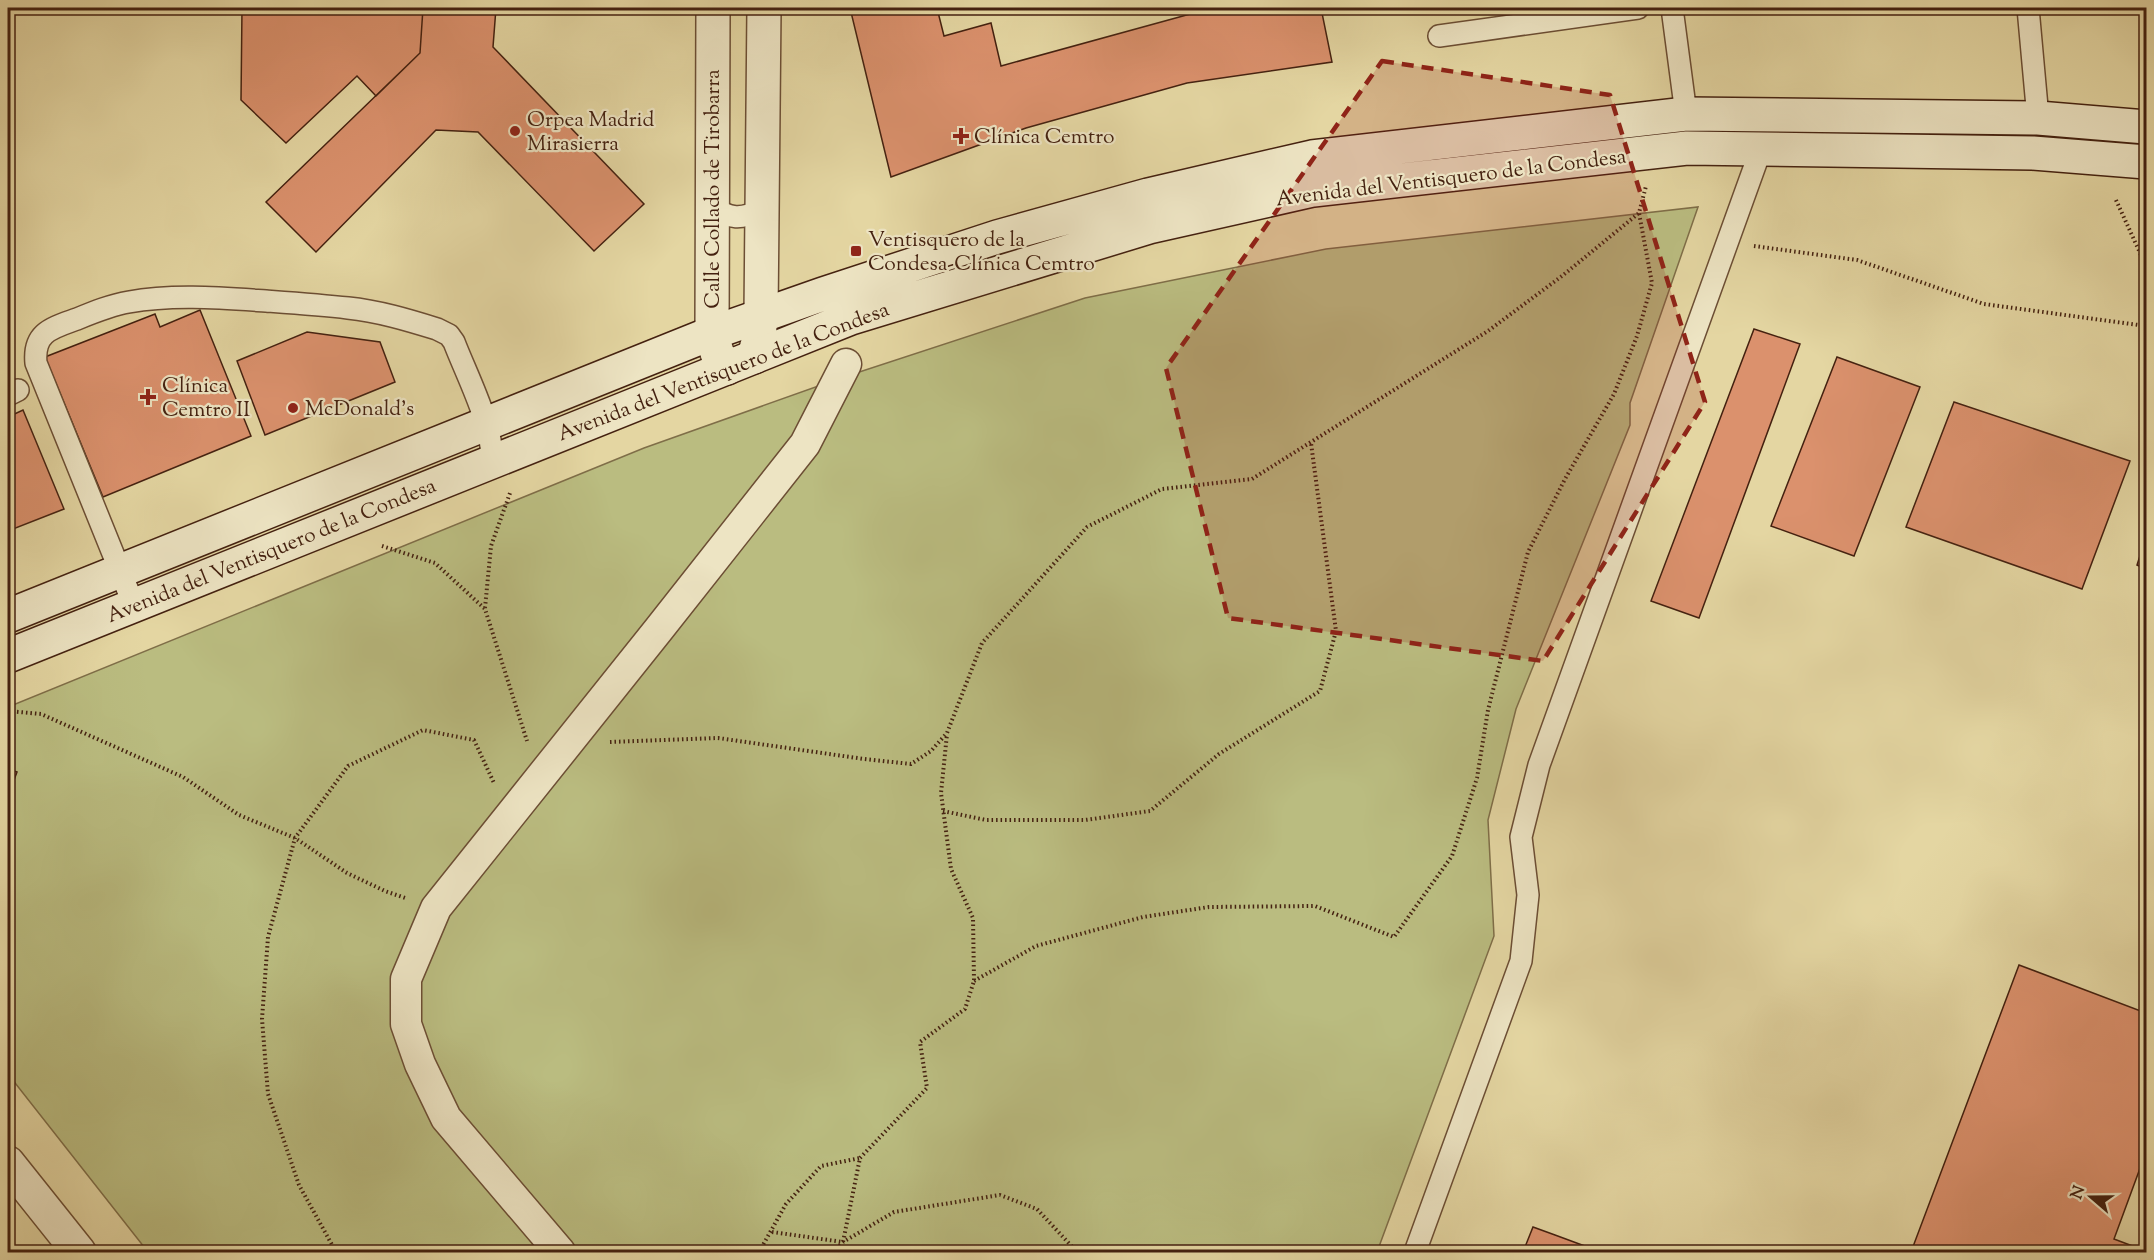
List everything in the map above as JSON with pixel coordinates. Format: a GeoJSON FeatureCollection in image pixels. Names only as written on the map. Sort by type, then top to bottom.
{"type":"FeatureCollection","features":[{"type":"Feature","properties":{"kind":"main road","name":"Calle Collado de Tirobarra"},"geometry":{"type":"LineString","coordinates":[[712,8],[712,333],[717,353],[741,362]]}},
{"type":"Feature","properties":{"kind":"main road"},"geometry":{"type":"LineString","coordinates":[[741,362],[759,338],[761,315],[764,8]]}},
{"type":"Feature","properties":{"kind":"main road","name":"Avenida del Ventisquero de la Condesa"},"geometry":{"type":"LineString","coordinates":[[8,616],[761,315],[997,237],[1148,195],[1312,157],[1686,114],[2038,118],[2146,127]]}},
{"type":"Feature","properties":{"kind":"main road","name":"Avenida del Ventisquero de la Condesa"},"geometry":{"type":"LineString","coordinates":[[8,656],[851,318],[1149,227],[1313,190],[1687,148],[2033,153],[2146,162]]}},
{"type":"Feature","properties":{"kind":"main road"},"geometry":{"type":"LineString","coordinates":[[8,1163],[79,1252]]}},
{"type":"Feature","properties":{"kind":"street"},"geometry":{"type":"LineString","coordinates":[[560,1252],[446,1118],[420,1064],[406,1024],[406,979],[436,908],[805,444],[846,364]]}},
{"type":"Feature","properties":{"kind":"lane"},"geometry":{"type":"LineString","coordinates":[[1439,36],[1638,8]]}},
{"type":"Feature","properties":{"kind":"lane"},"geometry":{"type":"LineString","coordinates":[[1672,8],[1686,114]]}},
{"type":"Feature","properties":{"kind":"lane"},"geometry":{"type":"LineString","coordinates":[[2028,8],[2038,118]]}},
{"type":"Feature","properties":{"kind":"lane"},"geometry":{"type":"LineString","coordinates":[[1415,1252],[1521,961],[1528,895],[1521,837],[1539,765],[1761,149]]}},
{"type":"Feature","properties":{"kind":"lane"},"geometry":{"type":"LineString","coordinates":[[711,205],[722,214],[731,217],[752,215],[762,209]]}},
{"type":"Feature","properties":{"kind":"lane"},"geometry":{"type":"LineString","coordinates":[[138,603],[129,593],[36,363],[35,352],[38,343],[44,333],[54,327],[106,308],[143,300],[233,299],[363,310],[437,328],[449,335],[454,342],[486,424],[492,461]]}},
{"type":"Feature","properties":{"kind":"path"},"geometry":{"type":"LineString","coordinates":[[974,981],[1036,946],[1143,917],[1209,907],[1315,906],[1394,938],[1452,856],[1477,778],[1488,710],[1528,552],[1565,479],[1614,394],[1637,336],[1652,283],[1639,213],[1654,152]]}},
{"type":"Feature","properties":{"kind":"path"},"geometry":{"type":"LineString","coordinates":[[2116,200],[2146,266]]}},
{"type":"Feature","properties":{"kind":"path"},"geometry":{"type":"LineString","coordinates":[[843,1242],[860,1158],[927,1088],[920,1042],[965,1009],[974,981],[973,918],[951,869],[941,793],[947,733],[982,643],[1086,526],[1162,489],[1251,479],[1488,331],[1562,276],[1639,213]]}},
{"type":"Feature","properties":{"kind":"path"},"geometry":{"type":"LineString","coordinates":[[1727,242],[1857,260],[1984,304],[2146,326]]}},
{"type":"Feature","properties":{"kind":"path"},"geometry":{"type":"LineString","coordinates":[[943,811],[986,819],[1084,820],[1150,811],[1219,754],[1320,691],[1336,631],[1311,443]]}},
{"type":"Feature","properties":{"kind":"path"},"geometry":{"type":"LineString","coordinates":[[511,490],[490,546],[485,609],[539,779]]}},
{"type":"Feature","properties":{"kind":"path"},"geometry":{"type":"LineString","coordinates":[[382,546],[435,563],[485,609]]}},
{"type":"Feature","properties":{"kind":"path"},"geometry":{"type":"LineString","coordinates":[[8,711],[41,714],[183,777],[239,815],[295,838],[347,873],[385,891],[436,908]]}},
{"type":"Feature","properties":{"kind":"path"},"geometry":{"type":"LineString","coordinates":[[336,1252],[299,1185],[268,1094],[262,1019],[268,937],[295,838],[348,766],[423,730],[474,740],[510,816]]}},
{"type":"Feature","properties":{"kind":"path"},"geometry":{"type":"LineString","coordinates":[[567,744],[718,738],[911,764],[931,751],[947,733]]}},
{"type":"Feature","properties":{"kind":"path"},"geometry":{"type":"LineString","coordinates":[[759,1252],[786,1204],[821,1166],[860,1158]]}},
{"type":"Feature","properties":{"kind":"path"},"geometry":{"type":"LineString","coordinates":[[833,1252],[843,1242],[894,1212],[1000,1195],[1037,1209],[1077,1252]]}},
{"type":"Feature","properties":{"kind":"path"},"geometry":{"type":"LineString","coordinates":[[772,1232],[843,1242]]}},
{"type":"Feature","properties":{"kind":"path"},"geometry":{"type":"LineString","coordinates":[[8,1239],[18,1252]]}},
{"type":"Feature","properties":{"kind":"highlighted area"},"geometry":{"type":"Polygon","coordinates":[[[1382,61],[1610,95],[1705,402],[1543,661],[1228,618],[1166,368],[1382,61]]]}},
{"type":"Feature","properties":{"kind":"green space"},"geometry":{"type":"Polygon","coordinates":[[[1698,207],[1630,403],[1630,425],[1516,709],[1488,820],[1494,936],[1377,1252],[148,1252],[8,1074],[8,707],[644,448],[841,378],[1085,298],[1326,249],[1698,207]]]}},
{"type":"Feature","properties":{"kind":"building"},"geometry":{"type":"Polygon","coordinates":[[[242,8],[423,8],[420,53],[376,96],[357,76],[286,143],[241,100],[242,8]]]}},
{"type":"Feature","properties":{"kind":"building","name":"Orpea Madrid Mirasierra"},"geometry":{"type":"Polygon","coordinates":[[[423,8],[496,8],[493,47],[644,204],[594,251],[478,132],[436,130],[316,252],[266,202],[420,53],[423,8]]]}},
{"type":"Feature","properties":{"kind":"building"},"geometry":{"type":"Polygon","coordinates":[[[850,8],[937,8],[944,36],[991,23],[1001,66],[1212,8],[1321,8],[1332,62],[1187,83],[1026,128],[891,177],[850,8]]]}},
{"type":"Feature","properties":{"kind":"building","name":"Clínica Cemtro II"},"geometry":{"type":"Polygon","coordinates":[[[200,310],[251,436],[103,497],[45,357],[155,314],[160,327],[200,310]]]}},
{"type":"Feature","properties":{"kind":"building"},"geometry":{"type":"Polygon","coordinates":[[[1754,329],[1800,344],[1699,618],[1651,601],[1754,329]]]}},
{"type":"Feature","properties":{"kind":"building","name":"McDonald's"},"geometry":{"type":"Polygon","coordinates":[[[307,332],[380,342],[395,382],[265,435],[237,361],[307,332]]]}},
{"type":"Feature","properties":{"kind":"building"},"geometry":{"type":"Polygon","coordinates":[[[1837,357],[1920,387],[1854,556],[1771,526],[1837,357]]]}},
{"type":"Feature","properties":{"kind":"building"},"geometry":{"type":"Polygon","coordinates":[[[1954,402],[2130,461],[2082,589],[1906,527],[1954,402]]]}},
{"type":"Feature","properties":{"kind":"building"},"geometry":{"type":"Polygon","coordinates":[[[23,410],[64,509],[8,531],[8,417],[23,410]]]}},
{"type":"Feature","properties":{"kind":"building"},"geometry":{"type":"Polygon","coordinates":[[[2146,537],[2146,569],[2137,565],[2146,537]]]}},
{"type":"Feature","properties":{"kind":"building"},"geometry":{"type":"Polygon","coordinates":[[[8,769],[17,772],[8,796],[8,769]]]}},
{"type":"Feature","properties":{"kind":"building"},"geometry":{"type":"Polygon","coordinates":[[[2019,965],[2146,1013],[2146,1152],[2114,1239],[2146,1252],[1911,1252],[2019,965]]]}},
{"type":"Feature","properties":{"kind":"building"},"geometry":{"type":"Polygon","coordinates":[[[1533,1227],[1555,1235],[1601,1252],[1523,1252],[1533,1227]]]}},
{"type":"Feature","properties":{"kind":"place","name":"Orpea Madrid Mirasierra"},"geometry":{"type":"Point","coordinates":[515,131]}},
{"type":"Feature","properties":{"kind":"place","name":"Clínica Cemtro"},"geometry":{"type":"Point","coordinates":[961,136]}},
{"type":"Feature","properties":{"kind":"place","name":"Ventisquero de la Condesa-Clínica Cemtro"},"geometry":{"type":"Point","coordinates":[856,251]}},
{"type":"Feature","properties":{"kind":"place","name":"Clínica Cemtro II"},"geometry":{"type":"Point","coordinates":[148,397]}},
{"type":"Feature","properties":{"kind":"place","name":"McDonald's"},"geometry":{"type":"Point","coordinates":[293,408]}}]}
